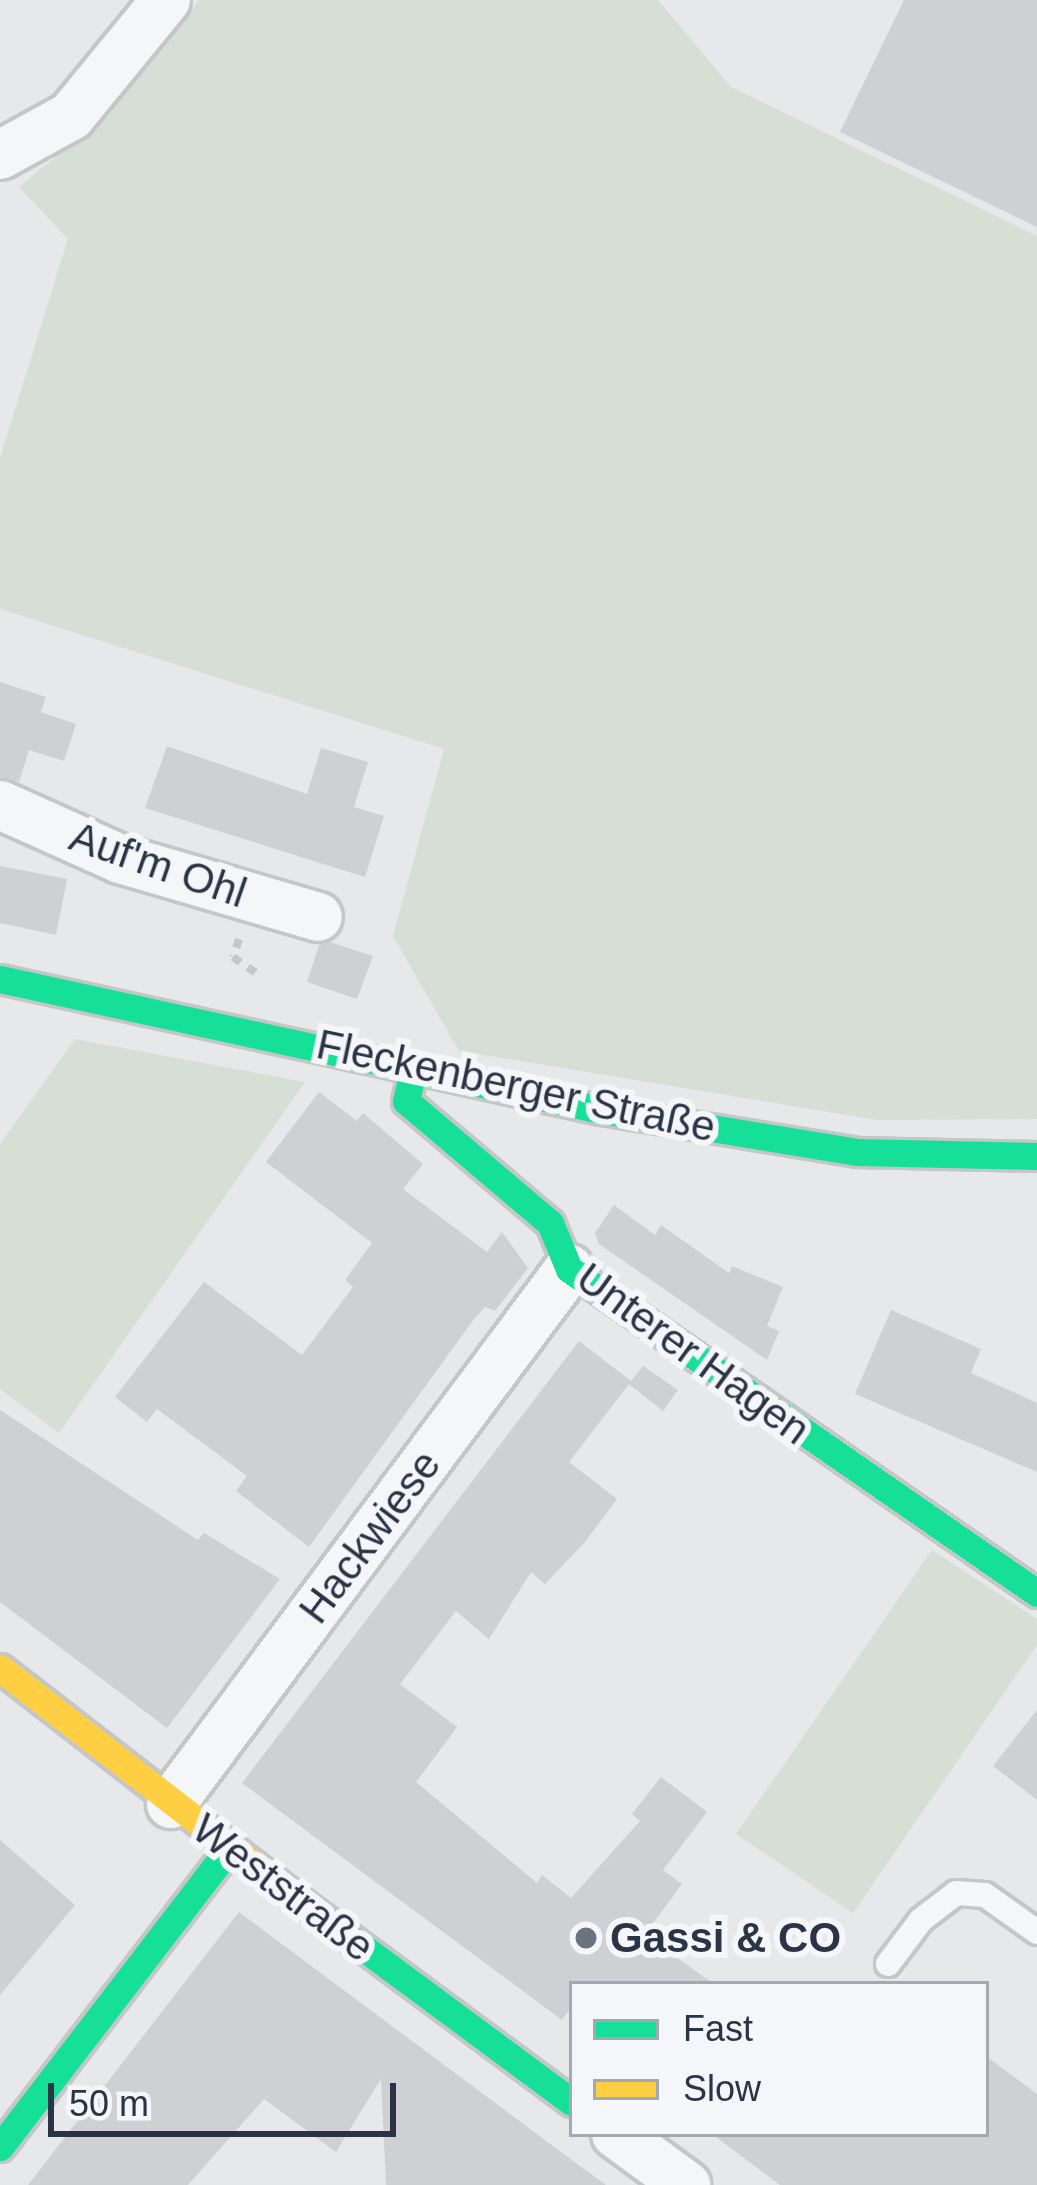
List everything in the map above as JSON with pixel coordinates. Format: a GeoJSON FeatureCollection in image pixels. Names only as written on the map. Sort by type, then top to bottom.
{"type":"FeatureCollection","features":[{"type":"Feature","properties":{"kind":"street"},"geometry":{"type":"LineString","coordinates":[[0,155],[70,116],[166,0]]}},
{"type":"Feature","properties":{"kind":"street","name":"Auf'm Ohl"},"geometry":{"type":"LineString","coordinates":[[0,805],[120,859],[318,917]]}},
{"type":"Feature","properties":{"kind":"street","name":"Fleckenberger Straße"},"geometry":{"type":"LineString","coordinates":[[0,979],[601,1110],[857,1152],[1037,1156]]}},
{"type":"Feature","properties":{"kind":"street","name":"Unterer Hagen"},"geometry":{"type":"LineString","coordinates":[[412,1069],[406,1101],[550,1223],[569,1269],[1037,1593]]}},
{"type":"Feature","properties":{"kind":"street","name":"Hackwiese"},"geometry":{"type":"LineString","coordinates":[[171,1804],[569,1269]]}},
{"type":"Feature","properties":{"kind":"street","name":"Weststraße"},"geometry":{"type":"LineString","coordinates":[[0,1668],[229,1849],[569,2100]]}},
{"type":"Feature","properties":{"kind":"street"},"geometry":{"type":"LineString","coordinates":[[0,2147],[229,1849]]}},
{"type":"Feature","properties":{"kind":"street"},"geometry":{"type":"LineString","coordinates":[[620,2137],[686,2185]]}},
{"type":"Feature","properties":{"kind":"lane"},"geometry":{"type":"LineString","coordinates":[[888,1964],[921,1921],[956,1893],[985,1895],[1037,1932]]}},
{"type":"Feature","properties":{"kind":"path"},"geometry":{"type":"LineString","coordinates":[[254,898],[232,957],[267,981]]}},
{"type":"Feature","properties":{"kind":"shaded area"},"geometry":{"type":"Polygon","coordinates":[[[199,0],[658,0],[731,87],[1037,236],[1037,1119],[877,1120],[459,1051],[393,936],[444,749],[0,609],[0,458],[68,239],[19,187],[96,124],[199,0]]]}},
{"type":"Feature","properties":{"kind":"shaded area"},"geometry":{"type":"Polygon","coordinates":[[[75,1039],[305,1082],[59,1433],[0,1389],[0,1144],[75,1039]]]}},
{"type":"Feature","properties":{"kind":"shaded area"},"geometry":{"type":"Polygon","coordinates":[[[932,1550],[1037,1619],[1037,1645],[853,1913],[736,1834],[932,1550]]]}},
{"type":"Feature","properties":{"kind":"building"},"geometry":{"type":"Polygon","coordinates":[[[904,0],[1037,0],[1037,227],[840,132],[904,0]]]}},
{"type":"Feature","properties":{"kind":"building"},"geometry":{"type":"Polygon","coordinates":[[[0,682],[46,697],[41,712],[76,724],[64,761],[29,750],[19,782],[0,777],[0,682]]]}},
{"type":"Feature","properties":{"kind":"building"},"geometry":{"type":"Polygon","coordinates":[[[167,746],[307,794],[321,748],[368,762],[354,807],[384,816],[365,877],[145,808],[167,746]]]}},
{"type":"Feature","properties":{"kind":"building"},"geometry":{"type":"Polygon","coordinates":[[[0,866],[67,879],[56,935],[0,923],[0,866]]]}},
{"type":"Feature","properties":{"kind":"building"},"geometry":{"type":"Polygon","coordinates":[[[330,942],[373,956],[357,999],[307,982],[319,945],[330,942]]]}},
{"type":"Feature","properties":{"kind":"building"},"geometry":{"type":"Polygon","coordinates":[[[319,1092],[357,1121],[363,1113],[423,1164],[403,1189],[487,1252],[502,1232],[528,1268],[495,1311],[485,1307],[474,1319],[309,1547],[236,1491],[247,1476],[157,1409],[147,1422],[115,1397],[204,1282],[302,1355],[353,1287],[345,1280],[372,1243],[266,1162],[319,1092]]]}},
{"type":"Feature","properties":{"kind":"building"},"geometry":{"type":"Polygon","coordinates":[[[614,1205],[655,1235],[661,1225],[729,1273],[732,1266],[783,1287],[767,1326],[779,1331],[767,1360],[599,1244],[595,1233],[614,1205]]]}},
{"type":"Feature","properties":{"kind":"building"},"geometry":{"type":"Polygon","coordinates":[[[891,1310],[981,1349],[971,1373],[1037,1403],[1037,1472],[855,1394],[891,1310]]]}},
{"type":"Feature","properties":{"kind":"building"},"geometry":{"type":"Polygon","coordinates":[[[579,1341],[631,1381],[643,1366],[678,1390],[663,1411],[629,1384],[569,1462],[617,1499],[585,1542],[545,1584],[531,1572],[489,1639],[456,1611],[400,1684],[457,1727],[416,1782],[537,1883],[542,1875],[571,1898],[640,1821],[632,1814],[661,1777],[707,1812],[663,1870],[682,1884],[651,1926],[665,1936],[659,1945],[710,1981],[569,1981],[569,2010],[562,2020],[242,1783],[579,1341]]]}},
{"type":"Feature","properties":{"kind":"building"},"geometry":{"type":"Polygon","coordinates":[[[0,1410],[198,1540],[204,1533],[280,1579],[167,1728],[0,1602],[0,1410]]]}},
{"type":"Feature","properties":{"kind":"building"},"geometry":{"type":"Polygon","coordinates":[[[1037,1710],[1037,1800],[993,1766],[1037,1710]]]}},
{"type":"Feature","properties":{"kind":"building"},"geometry":{"type":"Polygon","coordinates":[[[0,1840],[75,1905],[0,1995],[0,1840]]]}},
{"type":"Feature","properties":{"kind":"building"},"geometry":{"type":"Polygon","coordinates":[[[239,1912],[606,2185],[386,2185],[381,2079],[336,2152],[264,2099],[188,2185],[28,2185],[239,1912]]]}},
{"type":"Feature","properties":{"kind":"building"},"geometry":{"type":"Polygon","coordinates":[[[989,2058],[1037,2094],[1037,2185],[780,2185],[716,2137],[989,2137],[989,2058]]]}},
{"type":"Feature","properties":{"kind":"traffic: fast"},"geometry":{"type":"LineString","coordinates":[[0,979],[601,1110],[857,1152],[1037,1156]]}},
{"type":"Feature","properties":{"kind":"traffic: fast"},"geometry":{"type":"LineString","coordinates":[[413,1069],[406,1101],[550,1223],[569,1269],[1037,1593]]}},
{"type":"Feature","properties":{"kind":"traffic: fast"},"geometry":{"type":"LineString","coordinates":[[0,2147],[229,1849]]}},
{"type":"Feature","properties":{"kind":"traffic: fast"},"geometry":{"type":"LineString","coordinates":[[296,1898],[569,2100]]}},
{"type":"Feature","properties":{"kind":"traffic: slow"},"geometry":{"type":"LineString","coordinates":[[0,1668],[296,1898]]}},
{"type":"Feature","properties":{"kind":"place","name":"Gassi & CO"},"geometry":{"type":"Point","coordinates":[586,1938]}}]}
